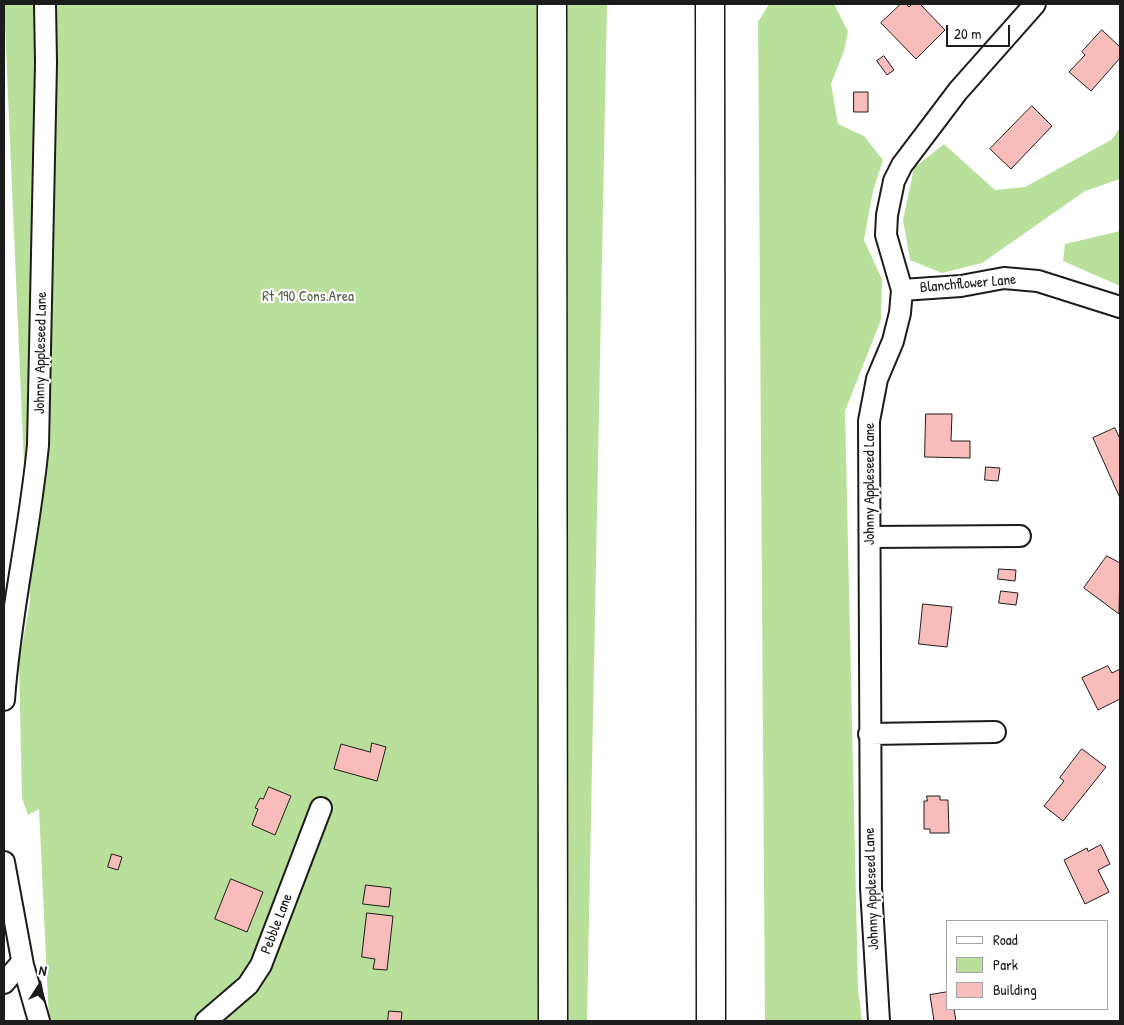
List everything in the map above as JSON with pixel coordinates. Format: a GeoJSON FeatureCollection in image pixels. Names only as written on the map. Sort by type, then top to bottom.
{"type":"FeatureCollection","features":[{"type":"Feature","properties":{"kind":"highway"},"geometry":{"type":"LineString","coordinates":[[552,4],[553,1021]]}},
{"type":"Feature","properties":{"kind":"highway"},"geometry":{"type":"LineString","coordinates":[[710,4],[711,1021]]}},
{"type":"Feature","properties":{"kind":"street","name":"Johnny Appleseed Lane"},"geometry":{"type":"LineString","coordinates":[[4,700],[12,568],[34,492],[38,445],[46,102],[45,4]]}},
{"type":"Feature","properties":{"kind":"street","name":"Johnny Appleseed Lane"},"geometry":{"type":"LineString","coordinates":[[879,1021],[871,888],[869,421],[877,379],[893,341],[900,313],[902,290],[886,230],[891,193],[898,170],[958,91],[1034,4]]}},
{"type":"Feature","properties":{"kind":"street","name":"Blanchflower Lane"},"geometry":{"type":"LineString","coordinates":[[902,290],[961,286],[1004,278],[1038,281],[1120,307]]}},
{"type":"Feature","properties":{"kind":"street"},"geometry":{"type":"LineString","coordinates":[[870,537],[1020,536]]}},
{"type":"Feature","properties":{"kind":"street"},"geometry":{"type":"LineString","coordinates":[[869,734],[995,732]]}},
{"type":"Feature","properties":{"kind":"street","name":"Pebble Lane"},"geometry":{"type":"LineString","coordinates":[[206,1021],[248,985],[261,965],[321,808]]}},
{"type":"Feature","properties":{"kind":"street"},"geometry":{"type":"LineString","coordinates":[[4,862],[22,962],[39,1021]]}},
{"type":"Feature","properties":{"kind":"street"},"geometry":{"type":"LineString","coordinates":[[4,983],[22,962]]}},
{"type":"Feature","properties":{"kind":"green space","name":"Rt 190 Cons.Area"},"geometry":{"type":"Polygon","coordinates":[[[4,4],[607,4],[587,1021],[49,1021],[39,809],[28,815],[22,798],[19,662],[30,602],[4,4]]]}},
{"type":"Feature","properties":{"kind":"green space"},"geometry":{"type":"Polygon","coordinates":[[[769,4],[834,4],[848,31],[844,51],[831,84],[838,124],[864,136],[883,160],[873,191],[864,240],[882,279],[881,320],[845,411],[858,988],[862,1021],[765,1021],[758,22],[769,4]]]}},
{"type":"Feature","properties":{"kind":"green space"},"geometry":{"type":"Polygon","coordinates":[[[1120,128],[1120,179],[1085,191],[982,263],[942,273],[910,260],[903,220],[914,168],[944,144],[995,190],[1025,187],[1111,140],[1120,128]]]}},
{"type":"Feature","properties":{"kind":"green space"},"geometry":{"type":"Polygon","coordinates":[[[1120,231],[1120,286],[1063,261],[1065,244],[1120,231]]]}},
{"type":"Feature","properties":{"kind":"building"},"geometry":{"type":"Polygon","coordinates":[[[901,4],[906,4],[909,7],[912,4],[920,4],[945,30],[916,59],[881,23],[901,4]]]}},
{"type":"Feature","properties":{"kind":"building"},"geometry":{"type":"Polygon","coordinates":[[[1102,30],[1120,47],[1120,58],[1091,91],[1069,72],[1085,55],[1082,52],[1102,30]]]}},
{"type":"Feature","properties":{"kind":"building"},"geometry":{"type":"Polygon","coordinates":[[[884,56],[894,70],[887,75],[877,61],[884,56]]]}},
{"type":"Feature","properties":{"kind":"building"},"geometry":{"type":"Polygon","coordinates":[[[854,92],[868,92],[868,112],[854,112],[854,92]]]}},
{"type":"Feature","properties":{"kind":"building"},"geometry":{"type":"Polygon","coordinates":[[[1032,106],[1052,126],[1011,169],[990,149],[1032,106]]]}},
{"type":"Feature","properties":{"kind":"building"},"geometry":{"type":"Polygon","coordinates":[[[926,414],[952,414],[951,441],[970,441],[970,458],[925,457],[926,414]]]}},
{"type":"Feature","properties":{"kind":"building"},"geometry":{"type":"Polygon","coordinates":[[[1115,428],[1120,439],[1120,498],[1093,438],[1115,428]]]}},
{"type":"Feature","properties":{"kind":"building"},"geometry":{"type":"Polygon","coordinates":[[[986,467],[1000,468],[998,481],[985,480],[986,467]]]}},
{"type":"Feature","properties":{"kind":"building"},"geometry":{"type":"Polygon","coordinates":[[[1107,556],[1120,563],[1119,614],[1084,588],[1107,556]]]}},
{"type":"Feature","properties":{"kind":"building"},"geometry":{"type":"Polygon","coordinates":[[[999,569],[1016,570],[1015,581],[998,579],[999,569]]]}},
{"type":"Feature","properties":{"kind":"building"},"geometry":{"type":"Polygon","coordinates":[[[1001,591],[1018,593],[1016,605],[999,603],[1001,591]]]}},
{"type":"Feature","properties":{"kind":"building"},"geometry":{"type":"Polygon","coordinates":[[[923,604],[952,607],[947,647],[919,644],[923,604]]]}},
{"type":"Feature","properties":{"kind":"building"},"geometry":{"type":"Polygon","coordinates":[[[1108,666],[1112,673],[1120,669],[1120,699],[1098,710],[1082,678],[1108,666]]]}},
{"type":"Feature","properties":{"kind":"building"},"geometry":{"type":"Polygon","coordinates":[[[372,743],[386,747],[377,781],[334,769],[341,744],[370,752],[372,743]]]}},
{"type":"Feature","properties":{"kind":"building"},"geometry":{"type":"Polygon","coordinates":[[[1082,749],[1106,767],[1063,821],[1044,806],[1064,781],[1060,778],[1082,749]]]}},
{"type":"Feature","properties":{"kind":"building"},"geometry":{"type":"Polygon","coordinates":[[[269,787],[291,796],[275,835],[252,825],[258,809],[255,808],[260,798],[263,799],[269,787]]]}},
{"type":"Feature","properties":{"kind":"building"},"geometry":{"type":"Polygon","coordinates":[[[927,796],[940,796],[940,800],[948,800],[949,833],[930,833],[930,829],[924,829],[924,801],[927,801],[927,796]]]}},
{"type":"Feature","properties":{"kind":"building"},"geometry":{"type":"Polygon","coordinates":[[[1101,845],[1110,864],[1098,870],[1109,892],[1085,904],[1064,860],[1087,848],[1088,851],[1101,845]]]}},
{"type":"Feature","properties":{"kind":"building"},"geometry":{"type":"Polygon","coordinates":[[[112,854],[122,857],[118,870],[108,867],[112,854]]]}},
{"type":"Feature","properties":{"kind":"building"},"geometry":{"type":"Polygon","coordinates":[[[231,879],[263,892],[247,932],[215,919],[231,879]]]}},
{"type":"Feature","properties":{"kind":"building"},"geometry":{"type":"Polygon","coordinates":[[[366,885],[391,888],[389,907],[363,904],[366,885]]]}},
{"type":"Feature","properties":{"kind":"building"},"geometry":{"type":"Polygon","coordinates":[[[367,913],[393,916],[387,970],[373,969],[375,959],[362,957],[367,913]]]}},
{"type":"Feature","properties":{"kind":"building"},"geometry":{"type":"Polygon","coordinates":[[[946,992],[946,1010],[954,1010],[956,1021],[934,1021],[930,995],[946,992]]]}},
{"type":"Feature","properties":{"kind":"building"},"geometry":{"type":"Polygon","coordinates":[[[389,1011],[402,1012],[401,1021],[388,1021],[389,1011]]]}}]}
